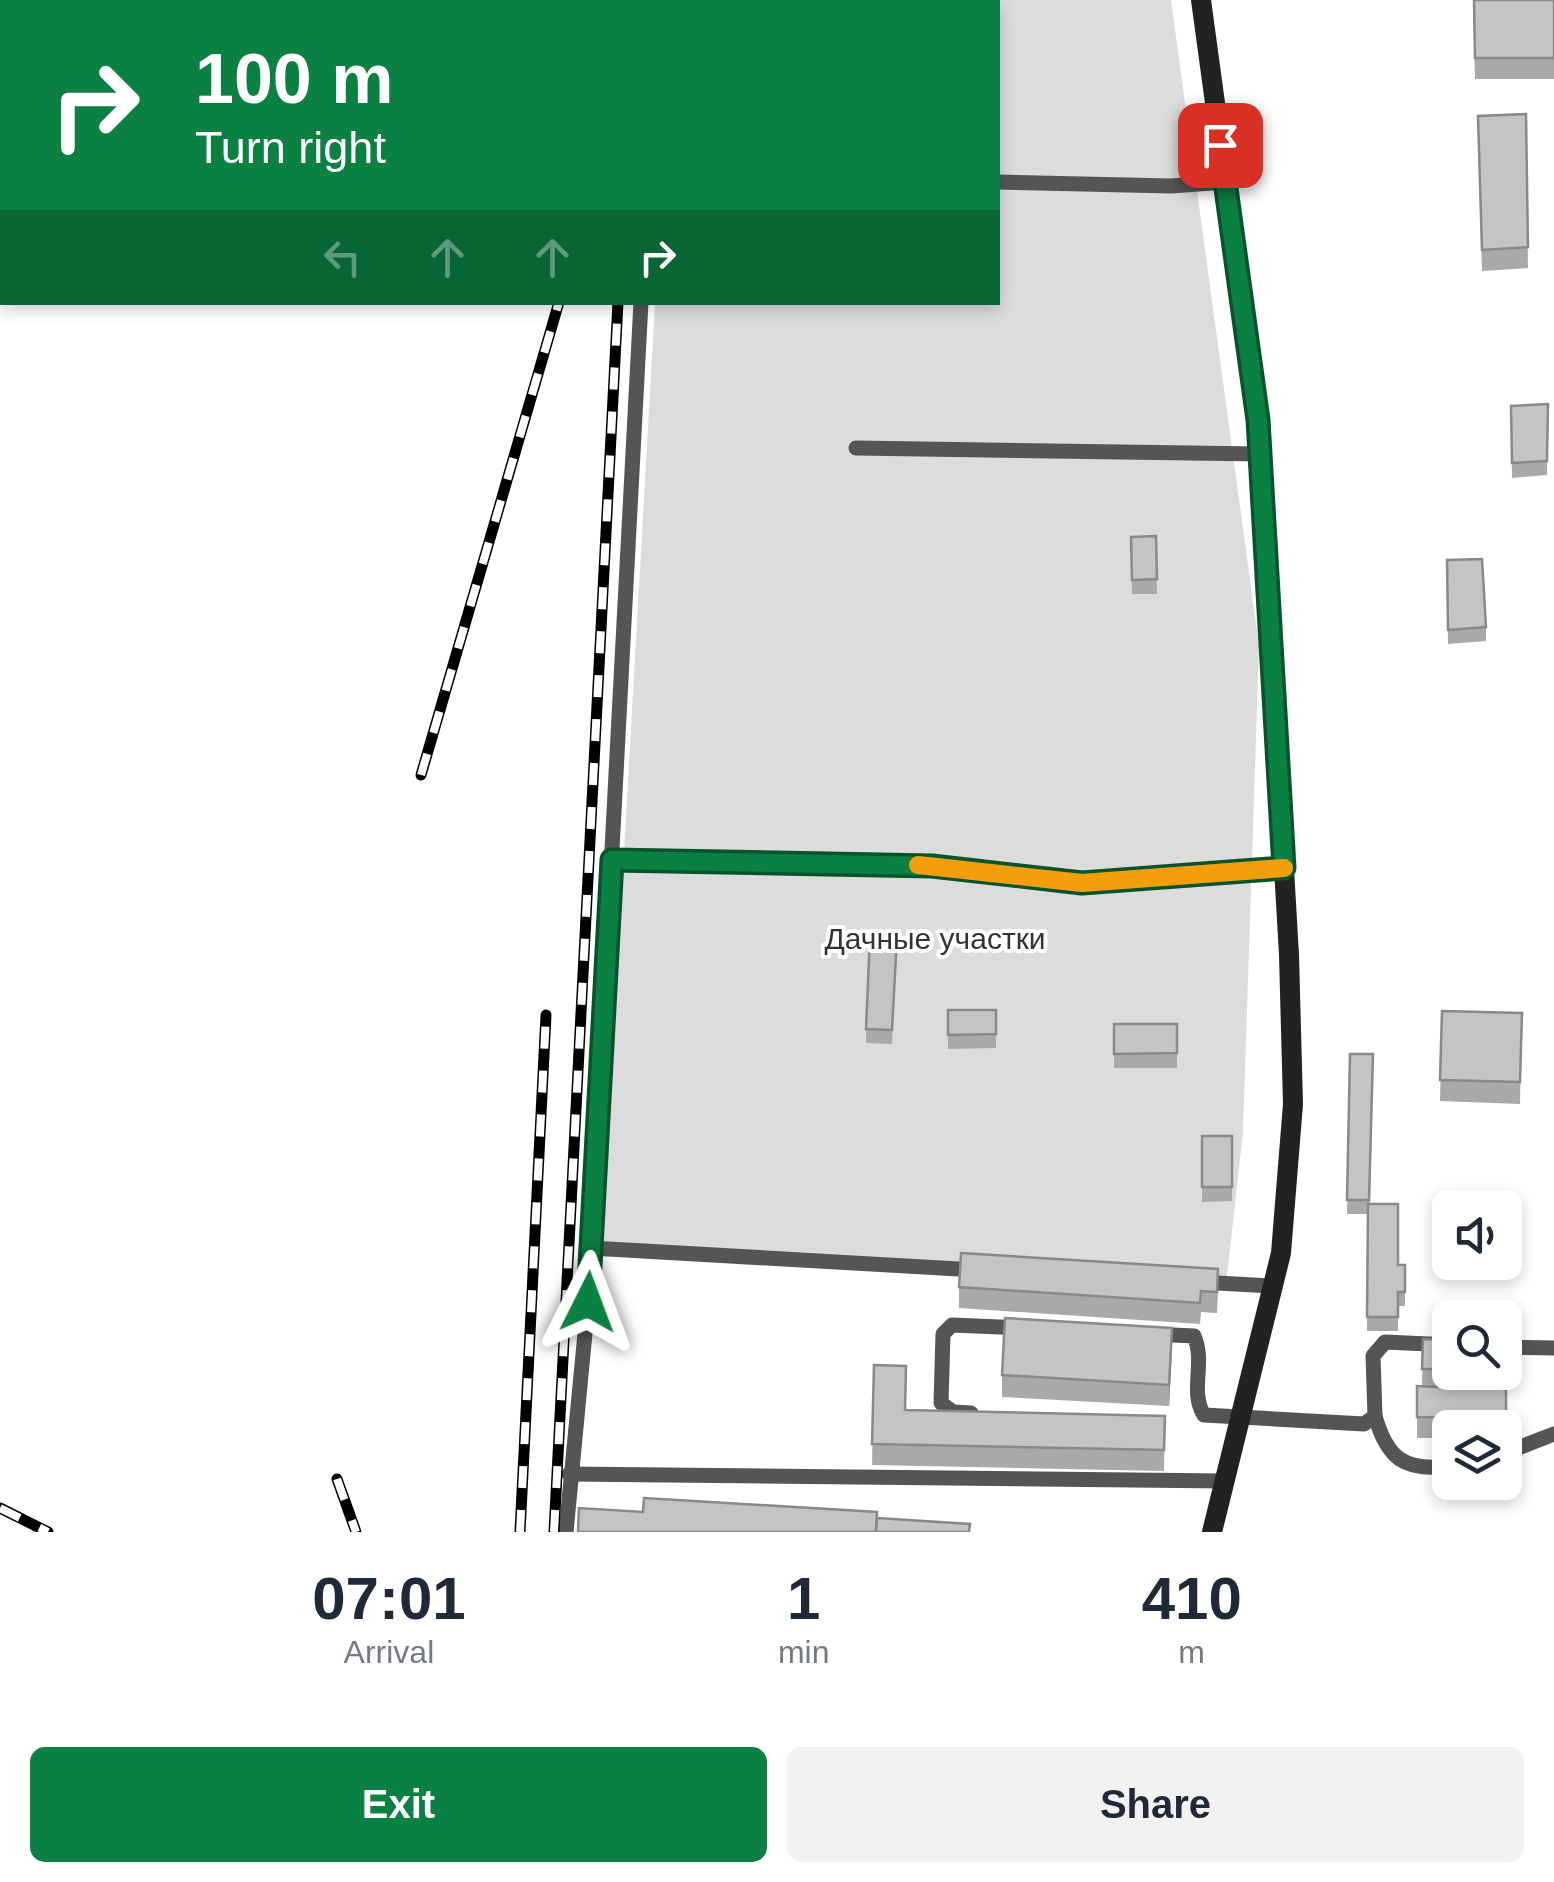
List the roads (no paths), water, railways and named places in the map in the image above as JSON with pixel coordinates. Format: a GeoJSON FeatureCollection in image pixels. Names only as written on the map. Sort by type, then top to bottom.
{"type":"FeatureCollection","features":[{"type":"Feature","properties":{"kind":"main road"},"geometry":{"type":"LineString","coordinates":[[1201,0],[1260,454],[1293,1104],[1281,1253],[1212,1532]]}},
{"type":"Feature","properties":{"kind":"lane"},"geometry":{"type":"LineString","coordinates":[[1000,182],[1171,186],[1225,182]]}},
{"type":"Feature","properties":{"kind":"lane"},"geometry":{"type":"LineString","coordinates":[[566,1532],[590,1248],[640,305]]}},
{"type":"Feature","properties":{"kind":"lane"},"geometry":{"type":"LineString","coordinates":[[856,448],[1260,454]]}},
{"type":"Feature","properties":{"kind":"lane"},"geometry":{"type":"LineString","coordinates":[[612,860],[932,866],[1082,883],[1284,868]]}},
{"type":"Feature","properties":{"kind":"lane"},"geometry":{"type":"LineString","coordinates":[[590,1248],[1000,1271]]}},
{"type":"Feature","properties":{"kind":"lane"},"geometry":{"type":"LineString","coordinates":[[1175,1281],[1272,1286]]}},
{"type":"Feature","properties":{"kind":"lane"},"geometry":{"type":"LineString","coordinates":[[992,1414],[953,1412],[942,1403],[944,1334],[952,1325],[1045,1329]]}},
{"type":"Feature","properties":{"kind":"lane"},"geometry":{"type":"LineString","coordinates":[[1138,1334],[1194,1336],[1201,1352],[1196,1402],[1204,1415],[1364,1424],[1375,1416]]}},
{"type":"Feature","properties":{"kind":"lane"},"geometry":{"type":"LineString","coordinates":[[1432,1344],[1385,1342],[1373,1356],[1375,1416],[1384,1446],[1402,1461],[1432,1468]]}},
{"type":"Feature","properties":{"kind":"lane"},"geometry":{"type":"LineString","coordinates":[[1522,1347],[1554,1348]]}},
{"type":"Feature","properties":{"kind":"lane"},"geometry":{"type":"LineString","coordinates":[[1522,1446],[1554,1434]]}},
{"type":"Feature","properties":{"kind":"lane"},"geometry":{"type":"LineString","coordinates":[[568,1474],[1225,1481]]}},
{"type":"Feature","properties":{"kind":"railway"},"geometry":{"type":"LineString","coordinates":[[421,775],[558,305]]}},
{"type":"Feature","properties":{"kind":"railway"},"geometry":{"type":"LineString","coordinates":[[554,1532],[618,305]]}},
{"type":"Feature","properties":{"kind":"railway"},"geometry":{"type":"LineString","coordinates":[[520,1532],[546,1015]]}},
{"type":"Feature","properties":{"kind":"railway"},"geometry":{"type":"LineString","coordinates":[[337,1479],[356,1532]]}},
{"type":"Feature","properties":{"kind":"railway"},"geometry":{"type":"LineString","coordinates":[[0,1508],[48,1532]]}},
{"type":"Feature","properties":{"kind":"park label","name":"Дачные участки"},"geometry":{"type":"Point","coordinates":[935,939]}}]}
